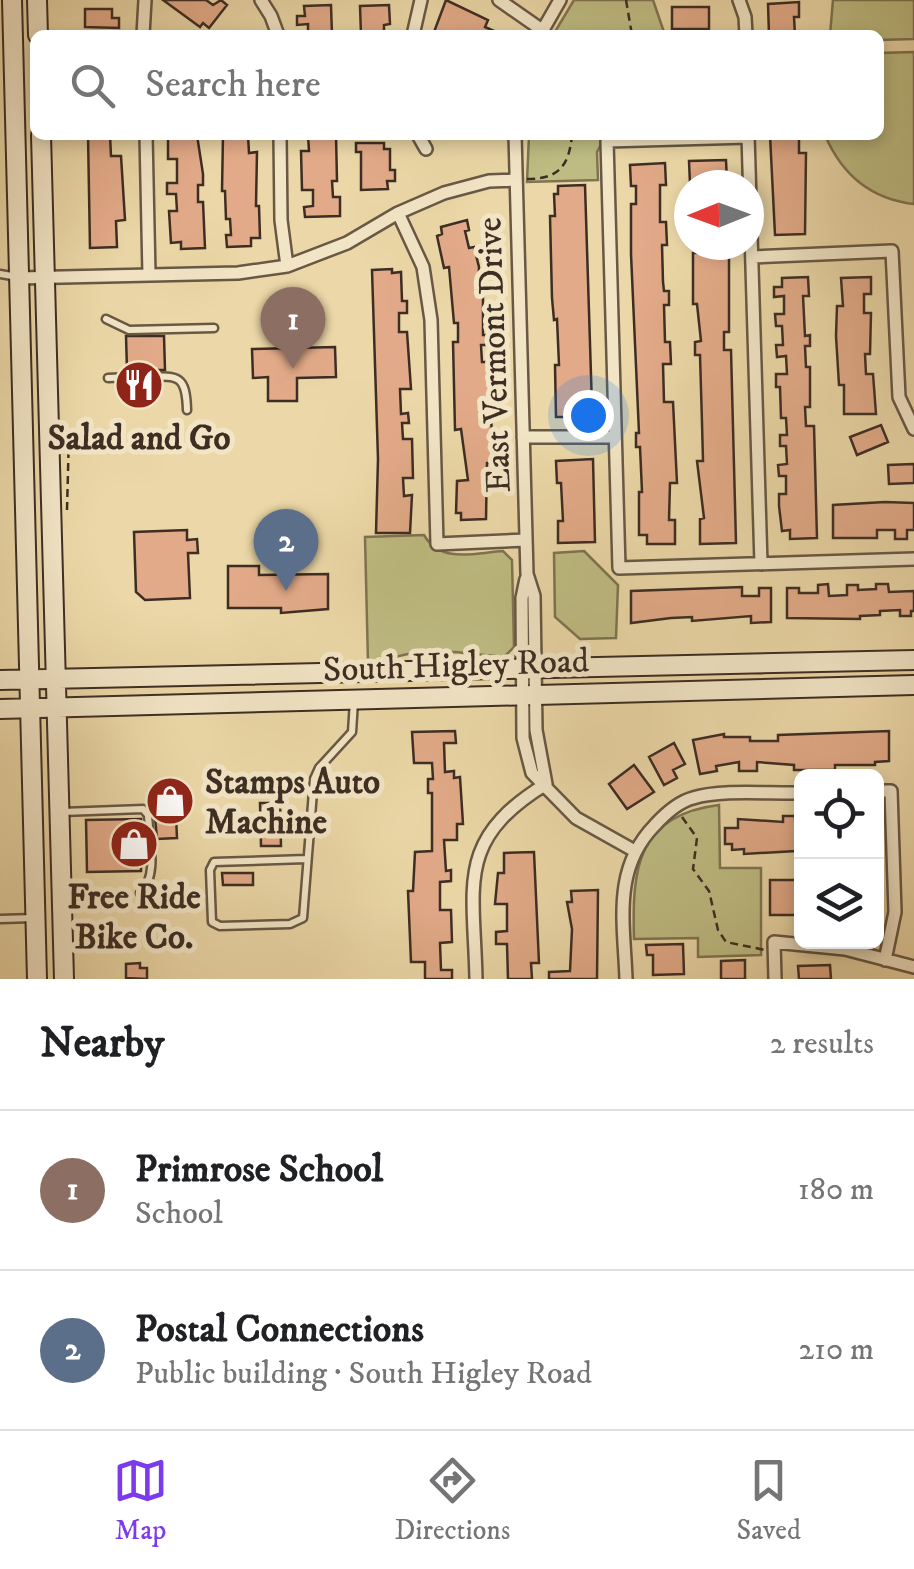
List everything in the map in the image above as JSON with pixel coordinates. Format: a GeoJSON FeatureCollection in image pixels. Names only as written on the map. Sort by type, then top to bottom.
{"type":"FeatureCollection","features":[{"type":"Feature","properties":{"kind":"main road"},"geometry":{"type":"LineString","coordinates":[[12,0],[8,108],[10,276],[30,680],[37,979]]}},
{"type":"Feature","properties":{"kind":"main road"},"geometry":{"type":"LineString","coordinates":[[38,0],[38,30]]}},
{"type":"Feature","properties":{"kind":"main road"},"geometry":{"type":"LineString","coordinates":[[41,140],[64,979]]}},
{"type":"Feature","properties":{"kind":"main road","name":"South Higley Road"},"geometry":{"type":"LineString","coordinates":[[0,680],[914,660]]}},
{"type":"Feature","properties":{"kind":"main road"},"geometry":{"type":"LineString","coordinates":[[348,672],[354,700]]}},
{"type":"Feature","properties":{"kind":"main road","name":"South Higley Road"},"geometry":{"type":"LineString","coordinates":[[0,709],[914,685]]}},
{"type":"Feature","properties":{"kind":"street"},"geometry":{"type":"LineString","coordinates":[[143,30],[146,0]]}},
{"type":"Feature","properties":{"kind":"street"},"geometry":{"type":"LineString","coordinates":[[260,0],[276,30]]}},
{"type":"Feature","properties":{"kind":"street"},"geometry":{"type":"LineString","coordinates":[[414,30],[421,0]]}},
{"type":"Feature","properties":{"kind":"street"},"geometry":{"type":"LineString","coordinates":[[499,0],[537,30]]}},
{"type":"Feature","properties":{"kind":"street"},"geometry":{"type":"LineString","coordinates":[[541,30],[560,0]]}},
{"type":"Feature","properties":{"kind":"street"},"geometry":{"type":"LineString","coordinates":[[739,0],[746,30]]}},
{"type":"Feature","properties":{"kind":"street"},"geometry":{"type":"LineString","coordinates":[[146,140],[149,275]]}},
{"type":"Feature","properties":{"kind":"street"},"geometry":{"type":"LineString","coordinates":[[280,140],[281,220],[288,266]]}},
{"type":"Feature","properties":{"kind":"street"},"geometry":{"type":"LineString","coordinates":[[421,140],[426,150]]}},
{"type":"Feature","properties":{"kind":"street","name":"East Vermont Drive"},"geometry":{"type":"LineString","coordinates":[[515,140],[520,179],[526,540],[534,596],[525,756],[532,773],[576,818],[637,844]]}},
{"type":"Feature","properties":{"kind":"street"},"geometry":{"type":"LineString","coordinates":[[635,140],[607,141],[620,568],[914,559]]}},
{"type":"Feature","properties":{"kind":"street"},"geometry":{"type":"LineString","coordinates":[[748,140],[749,170]]}},
{"type":"Feature","properties":{"kind":"street"},"geometry":{"type":"LineString","coordinates":[[10,276],[238,272],[288,266],[347,243],[444,192],[520,179]]}},
{"type":"Feature","properties":{"kind":"street"},"geometry":{"type":"LineString","coordinates":[[398,213],[422,267],[430,320],[438,544],[526,540]]}},
{"type":"Feature","properties":{"kind":"street"},"geometry":{"type":"LineString","coordinates":[[764,257],[892,252],[898,397],[914,430]]}},
{"type":"Feature","properties":{"kind":"street"},"geometry":{"type":"LineString","coordinates":[[752,260],[761,564]]}},
{"type":"Feature","properties":{"kind":"street"},"geometry":{"type":"LineString","coordinates":[[523,437],[615,436]]}},
{"type":"Feature","properties":{"kind":"street"},"geometry":{"type":"LineString","coordinates":[[476,979],[474,886],[479,852],[504,812],[546,784]]}},
{"type":"Feature","properties":{"kind":"street"},"geometry":{"type":"LineString","coordinates":[[884,792],[892,791],[896,912],[885,960]]}},
{"type":"Feature","properties":{"kind":"street"},"geometry":{"type":"LineString","coordinates":[[626,979],[623,894],[637,844],[666,813],[692,798],[794,794]]}},
{"type":"Feature","properties":{"kind":"street"},"geometry":{"type":"LineString","coordinates":[[774,979],[768,946],[845,950],[914,968]]}},
{"type":"Feature","properties":{"kind":"lane"},"geometry":{"type":"LineString","coordinates":[[106,318],[129,330],[214,328]]}},
{"type":"Feature","properties":{"kind":"lane"},"geometry":{"type":"LineString","coordinates":[[108,378],[132,377]]}},
{"type":"Feature","properties":{"kind":"lane"},"geometry":{"type":"LineString","coordinates":[[144,377],[180,379],[186,388],[187,410]]}},
{"type":"Feature","properties":{"kind":"lane"},"geometry":{"type":"LineString","coordinates":[[306,859],[214,862],[210,870],[212,922],[220,926],[300,922],[306,909],[306,859],[315,773],[352,732],[354,700]]}},
{"type":"Feature","properties":{"kind":"lane"},"geometry":{"type":"LineString","coordinates":[[61,812],[143,809],[148,815],[151,874],[147,887],[140,893]]}},
{"type":"Feature","properties":{"kind":"lane"},"geometry":{"type":"LineString","coordinates":[[0,919],[36,918]]}},
{"type":"Feature","properties":{"kind":"path"},"geometry":{"type":"LineString","coordinates":[[626,0],[631,30]]}},
{"type":"Feature","properties":{"kind":"path"},"geometry":{"type":"LineString","coordinates":[[520,179],[549,177],[562,169],[571,140]]}},
{"type":"Feature","properties":{"kind":"path"},"geometry":{"type":"LineString","coordinates":[[69,510],[69,434],[74,428]]}},
{"type":"Feature","properties":{"kind":"path"},"geometry":{"type":"LineString","coordinates":[[680,813],[697,838],[692,869],[709,891],[722,937],[730,945],[768,946]]}},
{"type":"Feature","properties":{"kind":"shaded area"},"geometry":{"type":"Polygon","coordinates":[[[574,0],[653,0],[663,30],[556,30],[574,0]]]}},
{"type":"Feature","properties":{"kind":"shaded area"},"geometry":{"type":"Polygon","coordinates":[[[833,0],[914,0],[914,39],[884,40],[884,30],[830,30],[833,0]]]}},
{"type":"Feature","properties":{"kind":"shaded area"},"geometry":{"type":"Polygon","coordinates":[[[914,52],[914,204],[884,197],[859,183],[828,140],[884,140],[884,53],[914,52]]]}},
{"type":"Feature","properties":{"kind":"shaded area"},"geometry":{"type":"Polygon","coordinates":[[[529,140],[603,140],[597,152],[598,180],[527,182],[529,140]]]}},
{"type":"Feature","properties":{"kind":"shaded area"},"geometry":{"type":"Polygon","coordinates":[[[424,535],[439,550],[449,553],[503,551],[512,560],[514,647],[504,657],[455,652],[408,654],[368,663],[365,537],[424,535]]]}},
{"type":"Feature","properties":{"kind":"shaded area"},"geometry":{"type":"Polygon","coordinates":[[[584,551],[618,585],[616,638],[580,639],[555,617],[554,553],[584,551]]]}},
{"type":"Feature","properties":{"kind":"shaded area"},"geometry":{"type":"Polygon","coordinates":[[[719,805],[720,868],[761,868],[761,955],[698,957],[698,938],[634,939],[638,869],[655,834],[670,820],[719,805]]]}},
{"type":"Feature","properties":{"kind":"building"},"geometry":{"type":"Polygon","coordinates":[[[163,0],[206,0],[213,5],[221,0],[227,5],[209,28],[203,23],[200,27],[163,0]]]}},
{"type":"Feature","properties":{"kind":"building"},"geometry":{"type":"Polygon","coordinates":[[[446,0],[488,20],[485,27],[492,30],[435,30],[446,0]]]}},
{"type":"Feature","properties":{"kind":"building"},"geometry":{"type":"Polygon","coordinates":[[[799,2],[795,30],[769,30],[768,4],[799,2]]]}},
{"type":"Feature","properties":{"kind":"building"},"geometry":{"type":"Polygon","coordinates":[[[331,5],[332,30],[308,30],[308,24],[297,25],[297,16],[305,16],[304,6],[331,5]]]}},
{"type":"Feature","properties":{"kind":"building"},"geometry":{"type":"Polygon","coordinates":[[[389,5],[390,24],[384,25],[384,30],[361,30],[360,6],[389,5]]]}},
{"type":"Feature","properties":{"kind":"building"},"geometry":{"type":"Polygon","coordinates":[[[672,7],[709,7],[709,29],[672,29],[672,7]]]}},
{"type":"Feature","properties":{"kind":"building"},"geometry":{"type":"Polygon","coordinates":[[[85,9],[112,9],[112,18],[119,18],[119,28],[85,27],[85,9]]]}},
{"type":"Feature","properties":{"kind":"building"},"geometry":{"type":"Polygon","coordinates":[[[88,140],[110,140],[111,156],[121,156],[125,220],[116,221],[117,247],[90,248],[88,140]]]}},
{"type":"Feature","properties":{"kind":"building"},"geometry":{"type":"Polygon","coordinates":[[[168,140],[198,140],[203,174],[198,202],[203,202],[205,248],[181,249],[181,242],[171,243],[169,211],[177,211],[176,194],[167,194],[167,183],[177,183],[177,159],[168,159],[168,140]]]}},
{"type":"Feature","properties":{"kind":"building"},"geometry":{"type":"Polygon","coordinates":[[[223,140],[248,140],[249,153],[257,152],[260,238],[251,238],[251,246],[227,247],[230,219],[226,219],[223,140]]]}},
{"type":"Feature","properties":{"kind":"building"},"geometry":{"type":"Polygon","coordinates":[[[308,140],[336,140],[337,181],[332,181],[333,197],[340,197],[340,216],[305,217],[304,207],[313,206],[313,190],[302,190],[301,151],[309,151],[308,140]]]}},
{"type":"Feature","properties":{"kind":"building"},"geometry":{"type":"Polygon","coordinates":[[[770,140],[799,140],[799,153],[806,153],[805,234],[775,235],[770,140]]]}},
{"type":"Feature","properties":{"kind":"building"},"geometry":{"type":"Polygon","coordinates":[[[356,143],[384,143],[384,149],[390,149],[390,170],[395,170],[395,181],[387,181],[388,189],[361,190],[361,152],[356,152],[356,143]]]}},
{"type":"Feature","properties":{"kind":"building"},"geometry":{"type":"Polygon","coordinates":[[[726,160],[726,170],[689,170],[689,161],[726,160]]]}},
{"type":"Feature","properties":{"kind":"building"},"geometry":{"type":"Polygon","coordinates":[[[665,163],[666,185],[660,185],[660,222],[666,222],[667,245],[662,245],[664,291],[669,291],[669,305],[664,305],[665,342],[670,342],[671,364],[663,364],[664,402],[673,402],[677,483],[670,483],[669,520],[675,520],[675,544],[647,544],[647,535],[639,535],[642,492],[640,447],[636,447],[639,433],[631,254],[631,204],[636,204],[636,186],[631,186],[630,165],[665,163]]]}},
{"type":"Feature","properties":{"kind":"building"},"geometry":{"type":"Polygon","coordinates":[[[585,185],[592,407],[584,407],[584,417],[556,417],[555,365],[559,365],[550,216],[555,216],[554,194],[558,194],[558,186],[585,185]]]}},
{"type":"Feature","properties":{"kind":"building"},"geometry":{"type":"Polygon","coordinates":[[[467,220],[469,248],[474,247],[479,267],[478,290],[483,290],[486,345],[481,345],[482,362],[489,362],[493,463],[487,463],[486,519],[461,520],[461,513],[456,513],[457,481],[468,480],[461,429],[455,430],[453,342],[458,342],[458,323],[454,323],[449,267],[444,268],[437,236],[442,234],[441,227],[467,220]]]}},
{"type":"Feature","properties":{"kind":"building"},"geometry":{"type":"Polygon","coordinates":[[[693,260],[729,260],[729,332],[724,332],[724,350],[731,350],[736,543],[700,544],[700,519],[704,518],[697,461],[703,461],[700,355],[695,355],[695,342],[701,341],[697,304],[693,304],[693,260]]]}},
{"type":"Feature","properties":{"kind":"building"},"geometry":{"type":"Polygon","coordinates":[[[392,269],[392,273],[401,272],[402,301],[407,301],[407,313],[399,313],[399,332],[407,332],[411,389],[400,389],[401,414],[408,413],[409,423],[402,423],[403,439],[412,439],[413,478],[403,478],[404,496],[412,495],[410,533],[376,533],[378,459],[372,270],[392,269]]]}},
{"type":"Feature","properties":{"kind":"building"},"geometry":{"type":"Polygon","coordinates":[[[808,277],[809,296],[803,296],[805,336],[810,335],[810,346],[805,346],[806,367],[810,367],[810,407],[805,407],[806,426],[814,426],[817,538],[790,539],[790,530],[782,531],[779,506],[779,494],[786,494],[786,476],[779,476],[778,465],[787,464],[786,446],[780,446],[780,435],[787,435],[786,418],[781,418],[780,387],[776,387],[776,374],[787,374],[786,356],[777,357],[776,345],[783,345],[782,326],[776,326],[775,314],[784,314],[784,296],[774,297],[774,287],[782,287],[782,278],[808,277]]]}},
{"type":"Feature","properties":{"kind":"building"},"geometry":{"type":"Polygon","coordinates":[[[871,277],[871,294],[864,294],[864,313],[871,313],[870,354],[865,354],[866,374],[873,374],[876,414],[844,414],[836,336],[837,306],[843,306],[841,278],[871,277]]]}},
{"type":"Feature","properties":{"kind":"building"},"geometry":{"type":"Polygon","coordinates":[[[126,336],[164,336],[165,370],[144,370],[138,374],[127,370],[126,336]]]}},
{"type":"Feature","properties":{"kind":"building"},"geometry":{"type":"Polygon","coordinates":[[[335,347],[336,377],[297,378],[297,401],[268,401],[268,377],[253,378],[252,349],[335,347]]]}},
{"type":"Feature","properties":{"kind":"building","name":"Salad and Go"},"geometry":{"type":"Polygon","coordinates":[[[138,380],[154,384],[154,389],[124,394],[124,384],[138,380]]]}},
{"type":"Feature","properties":{"kind":"building"},"geometry":{"type":"Polygon","coordinates":[[[881,425],[888,442],[857,455],[850,437],[881,425]]]}},
{"type":"Feature","properties":{"kind":"building"},"geometry":{"type":"Polygon","coordinates":[[[593,459],[595,542],[558,543],[558,521],[563,521],[556,461],[593,459]]]}},
{"type":"Feature","properties":{"kind":"building"},"geometry":{"type":"Polygon","coordinates":[[[914,464],[914,483],[889,484],[888,465],[914,464]]]}},
{"type":"Feature","properties":{"kind":"building"},"geometry":{"type":"Polygon","coordinates":[[[914,503],[914,530],[907,530],[907,539],[895,539],[895,530],[877,530],[877,538],[833,538],[833,505],[914,503]]]}},
{"type":"Feature","properties":{"kind":"building"},"geometry":{"type":"Polygon","coordinates":[[[187,530],[187,540],[197,539],[198,553],[188,553],[190,598],[145,600],[136,592],[134,532],[187,530]]]}},
{"type":"Feature","properties":{"kind":"building"},"geometry":{"type":"Polygon","coordinates":[[[228,566],[259,566],[259,575],[328,574],[328,609],[281,613],[281,608],[228,608],[228,566]]]}},
{"type":"Feature","properties":{"kind":"building"},"geometry":{"type":"Polygon","coordinates":[[[828,584],[829,596],[847,595],[847,585],[858,585],[858,590],[888,584],[889,592],[914,591],[914,611],[911,616],[900,616],[900,610],[880,611],[880,615],[860,619],[787,618],[787,588],[799,588],[799,593],[818,593],[818,585],[828,584]]]}},
{"type":"Feature","properties":{"kind":"building"},"geometry":{"type":"Polygon","coordinates":[[[742,587],[742,596],[759,596],[759,588],[771,588],[771,622],[751,623],[751,616],[631,623],[631,591],[742,587]]]}},
{"type":"Feature","properties":{"kind":"building"},"geometry":{"type":"Polygon","coordinates":[[[455,731],[456,743],[444,743],[445,772],[454,771],[454,778],[460,777],[463,824],[457,824],[457,840],[444,840],[446,871],[451,870],[451,881],[440,882],[440,910],[451,910],[452,942],[440,943],[441,970],[452,970],[452,979],[425,979],[425,962],[411,962],[408,891],[413,891],[415,852],[432,851],[432,793],[428,793],[428,779],[433,779],[432,763],[414,763],[412,732],[455,731]]]}},
{"type":"Feature","properties":{"kind":"building"},"geometry":{"type":"Polygon","coordinates":[[[889,731],[889,761],[835,765],[835,769],[794,769],[794,765],[757,762],[757,771],[739,771],[739,762],[700,774],[693,740],[724,734],[750,737],[750,741],[778,741],[778,735],[889,731]]]}},
{"type":"Feature","properties":{"kind":"building"},"geometry":{"type":"Polygon","coordinates":[[[674,743],[685,764],[673,770],[677,778],[664,785],[649,757],[674,743]]]}},
{"type":"Feature","properties":{"kind":"building"},"geometry":{"type":"Polygon","coordinates":[[[634,765],[654,792],[627,809],[609,784],[634,765]]]}},
{"type":"Feature","properties":{"kind":"building","name":"Stamps Auto Machine"},"geometry":{"type":"Polygon","coordinates":[[[180,786],[177,838],[157,839],[159,787],[180,786]]]}},
{"type":"Feature","properties":{"kind":"building"},"geometry":{"type":"Polygon","coordinates":[[[260,803],[280,803],[281,846],[261,846],[260,803]]]}},
{"type":"Feature","properties":{"kind":"building"},"geometry":{"type":"Polygon","coordinates":[[[783,816],[794,816],[794,851],[744,854],[744,849],[732,850],[732,844],[725,844],[725,828],[738,828],[738,819],[783,822],[783,816]]]}},
{"type":"Feature","properties":{"kind":"building"},"geometry":{"type":"Polygon","coordinates":[[[141,819],[141,871],[87,872],[86,820],[141,819]]]}},
{"type":"Feature","properties":{"kind":"building"},"geometry":{"type":"Polygon","coordinates":[[[534,852],[539,963],[531,963],[532,979],[508,979],[507,944],[496,944],[496,932],[507,931],[507,904],[495,904],[498,873],[504,873],[504,853],[534,852]]]}},
{"type":"Feature","properties":{"kind":"building"},"geometry":{"type":"Polygon","coordinates":[[[222,873],[253,873],[253,885],[223,885],[222,873]]]}},
{"type":"Feature","properties":{"kind":"building"},"geometry":{"type":"Polygon","coordinates":[[[770,880],[794,880],[794,915],[770,915],[770,880]]]}},
{"type":"Feature","properties":{"kind":"building"},"geometry":{"type":"Polygon","coordinates":[[[598,890],[597,979],[549,979],[549,972],[570,971],[572,929],[567,902],[572,902],[571,891],[598,890]]]}},
{"type":"Feature","properties":{"kind":"building"},"geometry":{"type":"Polygon","coordinates":[[[683,944],[684,974],[653,975],[653,955],[647,955],[646,945],[683,944]]]}},
{"type":"Feature","properties":{"kind":"building"},"geometry":{"type":"Polygon","coordinates":[[[745,960],[745,979],[721,979],[721,961],[745,960]]]}},
{"type":"Feature","properties":{"kind":"building"},"geometry":{"type":"Polygon","coordinates":[[[140,963],[140,968],[147,968],[147,979],[126,978],[126,964],[140,963]]]}},
{"type":"Feature","properties":{"kind":"building"},"geometry":{"type":"Polygon","coordinates":[[[830,965],[831,979],[799,979],[798,966],[830,965]]]}},
{"type":"Feature","properties":{"kind":"place","name":"Primrose School"},"geometry":{"type":"Point","coordinates":[293,369]}},
{"type":"Feature","properties":{"kind":"place","name":"Salad and Go"},"geometry":{"type":"Point","coordinates":[139,385]}},
{"type":"Feature","properties":{"kind":"place","name":"Postal Connections"},"geometry":{"type":"Point","coordinates":[286,591]}},
{"type":"Feature","properties":{"kind":"place","name":"Stamps Auto Machine"},"geometry":{"type":"Point","coordinates":[170,801]}},
{"type":"Feature","properties":{"kind":"place","name":"Free Ride Bike Co."},"geometry":{"type":"Point","coordinates":[134,844]}}]}
